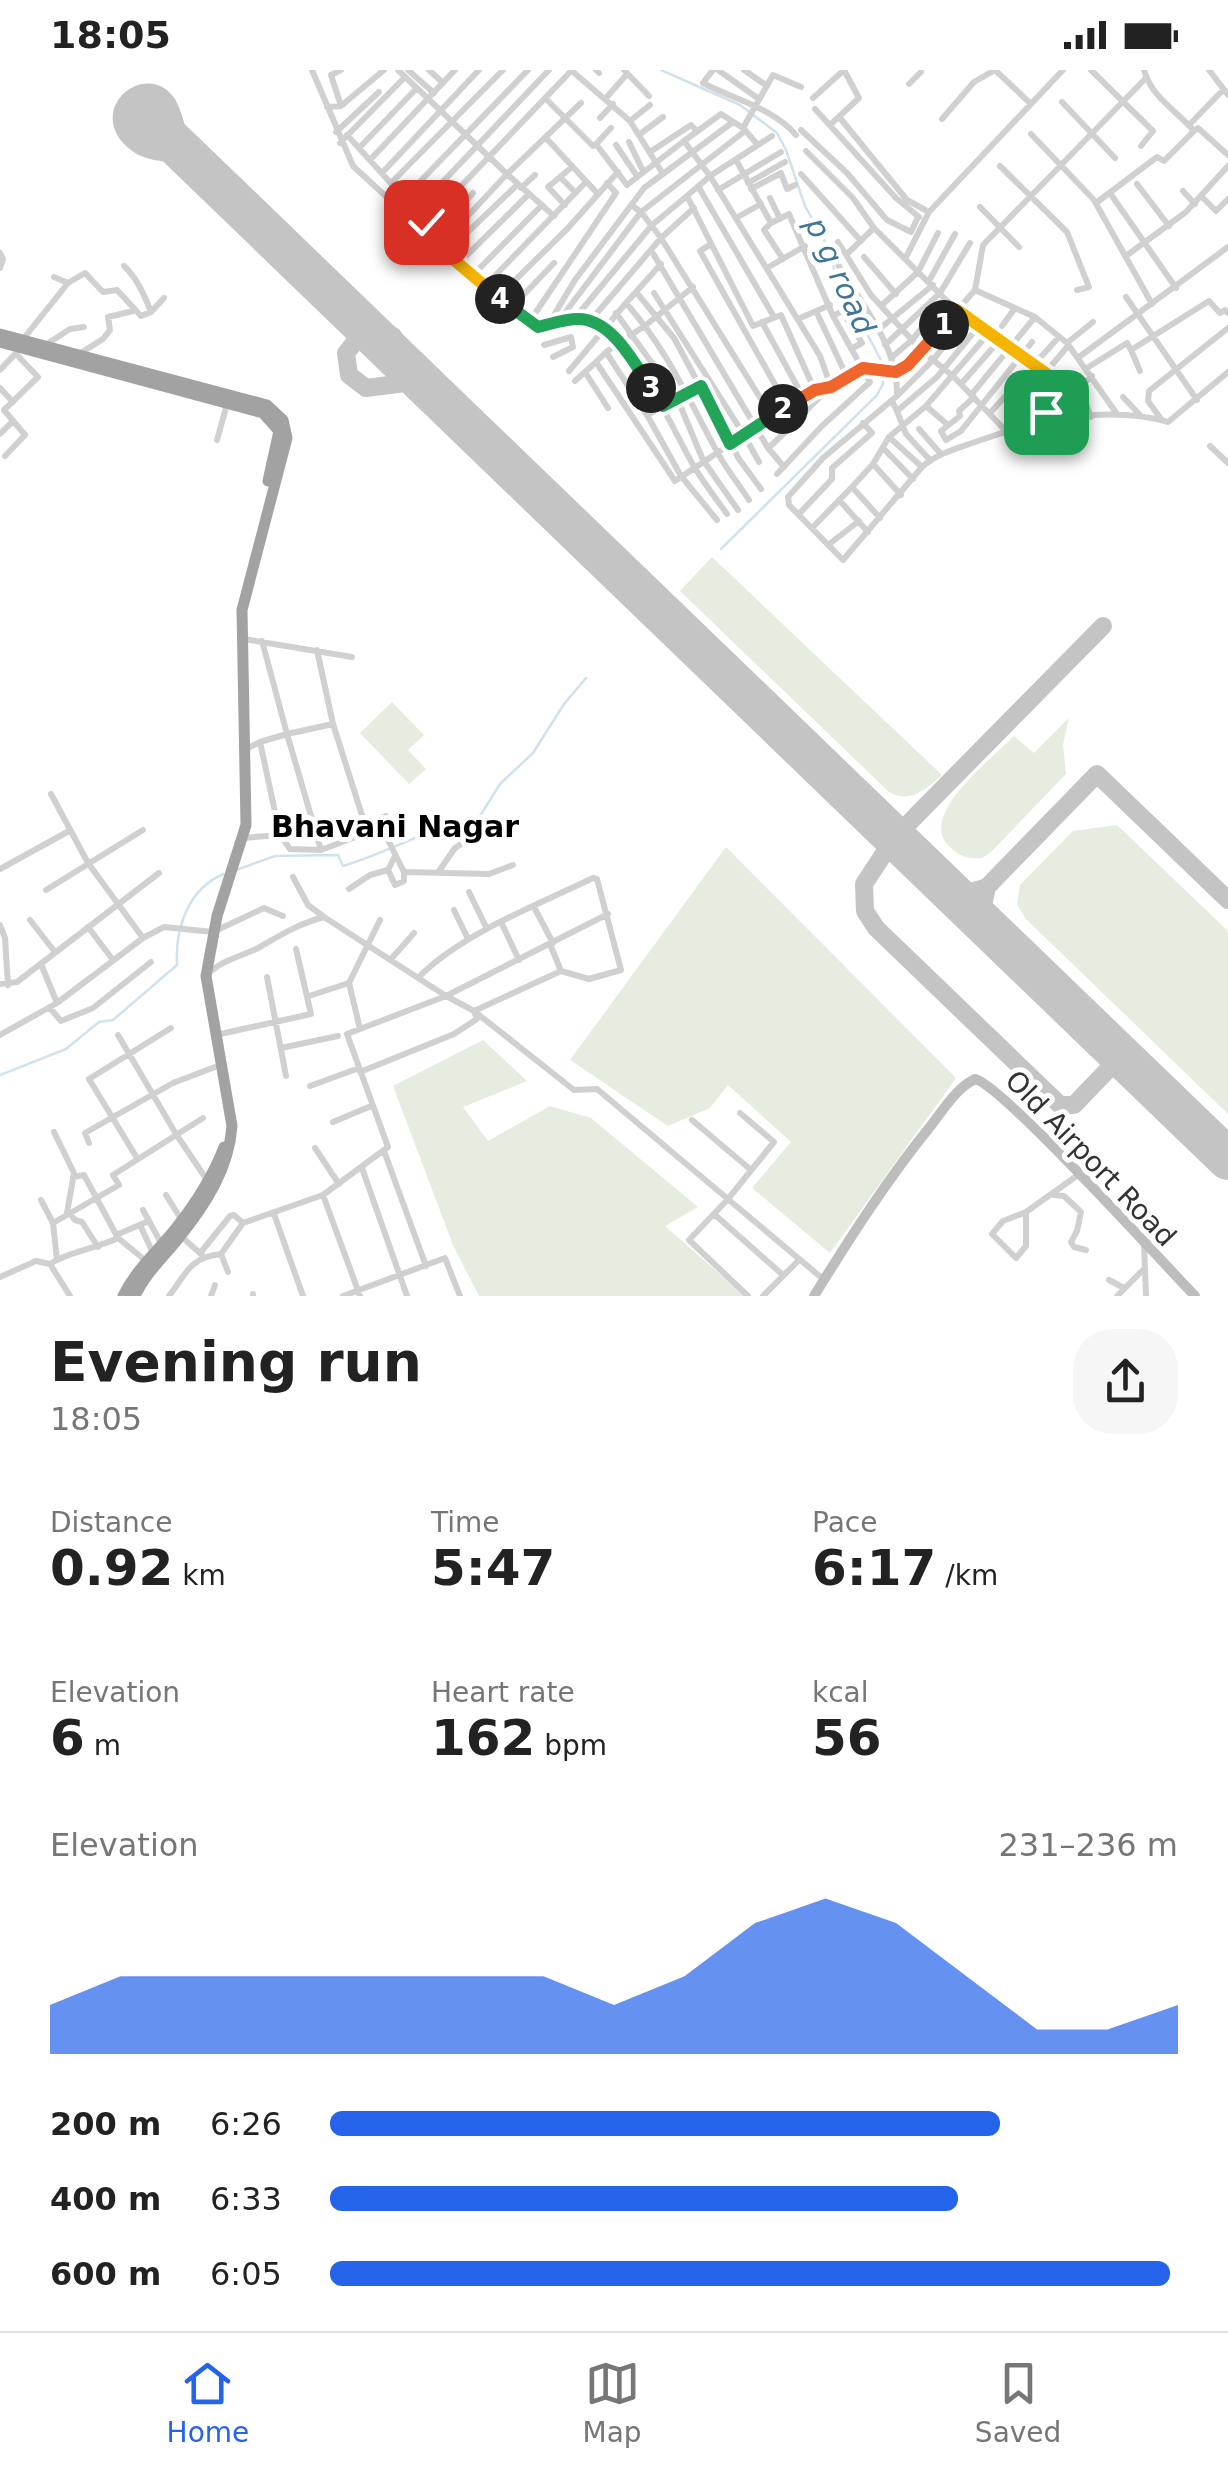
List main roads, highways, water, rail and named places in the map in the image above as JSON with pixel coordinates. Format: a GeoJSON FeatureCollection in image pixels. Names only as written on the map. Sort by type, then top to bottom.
{"type":"FeatureCollection","features":[{"type":"Feature","properties":{"kind":"highway"},"geometry":{"type":"LineString","coordinates":[[0,334],[19,347],[46,345],[267,405],[284,420],[287,438],[245,592],[242,639],[246,826],[231,859]]}},
{"type":"Feature","properties":{"kind":"highway"},"geometry":{"type":"LineString","coordinates":[[0,342],[263,413],[276,424],[280,438],[235,609],[238,824],[199,982],[225,1130],[224,1149],[182,1220],[123,1296]]}},
{"type":"Feature","properties":{"kind":"highway"},"geometry":{"type":"LineString","coordinates":[[135,1296],[212,1190],[230,1149],[232,1126],[206,976],[209,931]]}},
{"type":"Feature","properties":{"kind":"main road","name":"Old Airport Road"},"geometry":{"type":"LineString","coordinates":[[814,1296],[914,1146],[961,1088],[975,1078],[993,1088],[1195,1296]]}},
{"type":"Feature","properties":{"kind":"waterway","name":"p g road"},"geometry":{"type":"LineString","coordinates":[[661,70],[740,105],[777,133],[805,206],[830,251],[835,273],[884,366],[883,384],[877,395],[721,549]]}},
{"type":"Feature","properties":{"kind":"waterway","name":"p g road"},"geometry":{"type":"LineString","coordinates":[[236,870],[275,856],[338,855],[343,866],[480,816],[500,784],[533,753],[586,678]]}},
{"type":"Feature","properties":{"kind":"waterway"},"geometry":{"type":"LineString","coordinates":[[0,1075],[66,1049],[99,1022],[113,1020],[177,965],[178,938],[186,911],[201,889],[224,874]]}},
{"type":"Feature","properties":{"kind":"district","name":"Bhavani Nagar"},"geometry":{"type":"Point","coordinates":[395,827]}}]}
